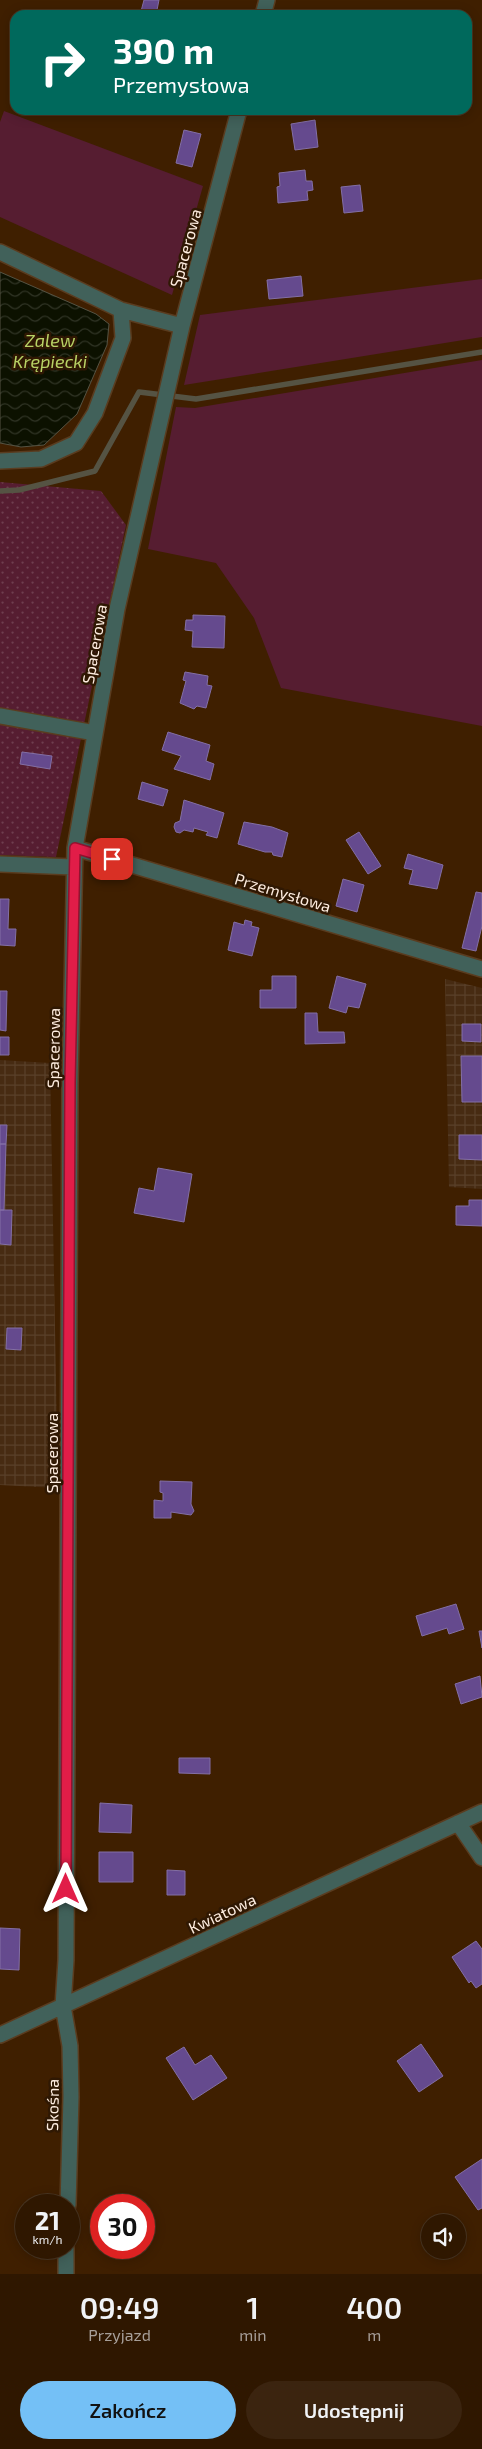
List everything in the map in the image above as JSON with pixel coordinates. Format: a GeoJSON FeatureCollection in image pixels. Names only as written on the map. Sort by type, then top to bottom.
{"type":"FeatureCollection","features":[{"type":"Feature","properties":{"kind":"street","name":"Spacerowa"},"geometry":{"type":"LineString","coordinates":[[63,2006],[66,1950],[70,1082],[75,848],[117,609],[172,377],[182,326],[238,115]]}},
{"type":"Feature","properties":{"kind":"street"},"geometry":{"type":"LineString","coordinates":[[0,252],[121,310],[182,326]]}},
{"type":"Feature","properties":{"kind":"street"},"geometry":{"type":"LineString","coordinates":[[0,461],[41,459],[76,443],[95,413],[122,338],[121,310]]}},
{"type":"Feature","properties":{"kind":"street"},"geometry":{"type":"LineString","coordinates":[[0,716],[95,733]]}},
{"type":"Feature","properties":{"kind":"street","name":"Przemysłowa"},"geometry":{"type":"LineString","coordinates":[[75,848],[482,970]]}},
{"type":"Feature","properties":{"kind":"street"},"geometry":{"type":"LineString","coordinates":[[0,864],[74,867]]}},
{"type":"Feature","properties":{"kind":"street","name":"Kwiatowa"},"geometry":{"type":"LineString","coordinates":[[0,2034],[482,1812]]}},
{"type":"Feature","properties":{"kind":"street"},"geometry":{"type":"LineString","coordinates":[[458,1822],[482,1858]]}},
{"type":"Feature","properties":{"kind":"street","name":"Skośna"},"geometry":{"type":"LineString","coordinates":[[63,2006],[70,2054],[68,2194]]}},
{"type":"Feature","properties":{"kind":"street"},"geometry":{"type":"LineString","coordinates":[[66,2259],[66,2274]]}},
{"type":"Feature","properties":{"kind":"shaded area"},"geometry":{"type":"Polygon","coordinates":[[[4,111],[10,115],[15,115],[203,186],[172,295],[0,217],[0,122],[4,111]]]}},
{"type":"Feature","properties":{"kind":"shaded area"},"geometry":{"type":"Polygon","coordinates":[[[482,279],[482,337],[184,385],[200,315],[482,279]]]}},
{"type":"Feature","properties":{"kind":"shaded area"},"geometry":{"type":"Polygon","coordinates":[[[482,360],[482,726],[281,688],[254,618],[216,563],[148,549],[176,407],[195,408],[482,360]]]}},
{"type":"Feature","properties":{"kind":"shaded area"},"geometry":{"type":"Polygon","coordinates":[[[0,482],[101,491],[126,525],[56,857],[0,855],[0,482]]]}},
{"type":"Feature","properties":{"kind":"shaded area"},"geometry":{"type":"Polygon","coordinates":[[[445,979],[482,988],[482,1189],[449,1187],[445,979]]]}},
{"type":"Feature","properties":{"kind":"shaded area"},"geometry":{"type":"Polygon","coordinates":[[[0,1060],[50,1063],[58,1488],[0,1485],[0,1060]]]}},
{"type":"Feature","properties":{"kind":"water","name":"Zalew Krępiecki"},"geometry":{"type":"Polygon","coordinates":[[[0,272],[96,314],[109,324],[107,345],[77,414],[44,445],[21,447],[0,443],[0,272]]]}},
{"type":"Feature","properties":{"kind":"building"},"geometry":{"type":"Polygon","coordinates":[[[144,0],[159,0],[157,10],[141,10],[144,0]]]}},
{"type":"Feature","properties":{"kind":"building"},"geometry":{"type":"Polygon","coordinates":[[[315,120],[318,147],[295,150],[291,124],[315,120]]]}},
{"type":"Feature","properties":{"kind":"building"},"geometry":{"type":"Polygon","coordinates":[[[184,130],[201,134],[192,167],[176,163],[184,130]]]}},
{"type":"Feature","properties":{"kind":"building"},"geometry":{"type":"Polygon","coordinates":[[[305,170],[306,181],[312,181],[313,190],[307,191],[308,200],[278,203],[277,187],[280,186],[279,173],[305,170]]]}},
{"type":"Feature","properties":{"kind":"building"},"geometry":{"type":"Polygon","coordinates":[[[360,185],[363,211],[344,213],[341,187],[360,185]]]}},
{"type":"Feature","properties":{"kind":"building"},"geometry":{"type":"Polygon","coordinates":[[[301,276],[303,296],[269,299],[267,280],[301,276]]]}},
{"type":"Feature","properties":{"kind":"building"},"geometry":{"type":"Polygon","coordinates":[[[193,615],[225,616],[224,648],[192,647],[193,631],[185,630],[186,620],[193,620],[193,615]]]}},
{"type":"Feature","properties":{"kind":"building"},"geometry":{"type":"Polygon","coordinates":[[[185,672],[208,676],[207,685],[212,686],[206,708],[197,706],[194,709],[180,703],[186,681],[183,680],[185,672]]]}},
{"type":"Feature","properties":{"kind":"building"},"geometry":{"type":"Polygon","coordinates":[[[168,732],[210,745],[206,761],[214,764],[210,780],[174,769],[181,756],[162,750],[168,732]]]}},
{"type":"Feature","properties":{"kind":"building"},"geometry":{"type":"Polygon","coordinates":[[[22,752],[52,756],[50,769],[20,764],[22,752]]]}},
{"type":"Feature","properties":{"kind":"building"},"geometry":{"type":"Polygon","coordinates":[[[142,782],[168,790],[163,806],[138,799],[142,782]]]}},
{"type":"Feature","properties":{"kind":"building"},"geometry":{"type":"Polygon","coordinates":[[[184,800],[224,813],[217,838],[206,835],[208,832],[194,828],[193,832],[184,830],[180,833],[176,832],[175,823],[180,821],[184,800]]]}},
{"type":"Feature","properties":{"kind":"building"},"geometry":{"type":"Polygon","coordinates":[[[244,822],[272,827],[288,833],[282,857],[273,855],[272,852],[265,852],[238,844],[244,822]]]}},
{"type":"Feature","properties":{"kind":"building"},"geometry":{"type":"Polygon","coordinates":[[[359,832],[381,866],[368,874],[346,840],[359,832]]]}},
{"type":"Feature","properties":{"kind":"building"},"geometry":{"type":"Polygon","coordinates":[[[408,854],[443,865],[437,889],[409,884],[413,870],[404,868],[408,854]]]}},
{"type":"Feature","properties":{"kind":"building"},"geometry":{"type":"Polygon","coordinates":[[[343,879],[364,885],[357,912],[336,906],[343,879]]]}},
{"type":"Feature","properties":{"kind":"building"},"geometry":{"type":"Polygon","coordinates":[[[476,892],[482,893],[482,926],[476,951],[462,948],[476,892]]]}},
{"type":"Feature","properties":{"kind":"building"},"geometry":{"type":"Polygon","coordinates":[[[0,899],[9,899],[8,929],[16,929],[15,946],[0,945],[0,899]]]}},
{"type":"Feature","properties":{"kind":"building"},"geometry":{"type":"Polygon","coordinates":[[[245,920],[252,922],[251,926],[259,928],[252,956],[228,950],[234,922],[244,925],[245,920]]]}},
{"type":"Feature","properties":{"kind":"building"},"geometry":{"type":"Polygon","coordinates":[[[272,976],[296,976],[296,1008],[260,1008],[260,990],[272,990],[272,976]]]}},
{"type":"Feature","properties":{"kind":"building"},"geometry":{"type":"Polygon","coordinates":[[[337,976],[366,984],[359,1008],[348,1006],[346,1013],[329,1008],[337,976]]]}},
{"type":"Feature","properties":{"kind":"building"},"geometry":{"type":"Polygon","coordinates":[[[0,991],[7,991],[6,1031],[0,1030],[0,991]]]}},
{"type":"Feature","properties":{"kind":"building"},"geometry":{"type":"Polygon","coordinates":[[[305,1013],[317,1013],[318,1032],[344,1032],[345,1043],[305,1044],[305,1013]]]}},
{"type":"Feature","properties":{"kind":"building"},"geometry":{"type":"Polygon","coordinates":[[[462,1024],[481,1024],[481,1042],[462,1041],[462,1024]]]}},
{"type":"Feature","properties":{"kind":"building"},"geometry":{"type":"Polygon","coordinates":[[[0,1037],[9,1037],[9,1055],[0,1055],[0,1037]]]}},
{"type":"Feature","properties":{"kind":"building"},"geometry":{"type":"Polygon","coordinates":[[[461,1056],[482,1056],[482,1102],[462,1102],[461,1056]]]}},
{"type":"Feature","properties":{"kind":"building"},"geometry":{"type":"Polygon","coordinates":[[[0,1125],[7,1125],[6,1144],[0,1144],[0,1125]]]}},
{"type":"Feature","properties":{"kind":"building"},"geometry":{"type":"Polygon","coordinates":[[[459,1135],[482,1135],[482,1160],[459,1159],[459,1135]]]}},
{"type":"Feature","properties":{"kind":"building"},"geometry":{"type":"Polygon","coordinates":[[[0,1144],[6,1144],[4,1210],[0,1210],[0,1144]]]}},
{"type":"Feature","properties":{"kind":"building"},"geometry":{"type":"Polygon","coordinates":[[[158,1168],[192,1174],[184,1222],[134,1213],[139,1188],[154,1191],[158,1168]]]}},
{"type":"Feature","properties":{"kind":"building"},"geometry":{"type":"Polygon","coordinates":[[[469,1200],[482,1200],[482,1226],[456,1225],[456,1206],[469,1206],[469,1200]]]}},
{"type":"Feature","properties":{"kind":"building"},"geometry":{"type":"Polygon","coordinates":[[[0,1210],[12,1210],[11,1245],[0,1244],[0,1210]]]}},
{"type":"Feature","properties":{"kind":"building"},"geometry":{"type":"Polygon","coordinates":[[[7,1328],[22,1328],[21,1350],[6,1349],[7,1328]]]}},
{"type":"Feature","properties":{"kind":"building"},"geometry":{"type":"Polygon","coordinates":[[[160,1481],[192,1482],[191,1504],[194,1511],[191,1515],[171,1512],[171,1518],[154,1518],[154,1500],[163,1501],[163,1493],[160,1492],[160,1481]]]}},
{"type":"Feature","properties":{"kind":"building"},"geometry":{"type":"Polygon","coordinates":[[[456,1604],[464,1629],[449,1634],[447,1628],[422,1636],[416,1616],[456,1604]]]}},
{"type":"Feature","properties":{"kind":"building"},"geometry":{"type":"Polygon","coordinates":[[[479,1631],[482,1631],[482,1648],[479,1631]]]}},
{"type":"Feature","properties":{"kind":"building"},"geometry":{"type":"Polygon","coordinates":[[[480,1676],[482,1697],[461,1704],[455,1684],[480,1676]]]}},
{"type":"Feature","properties":{"kind":"building"},"geometry":{"type":"Polygon","coordinates":[[[179,1758],[210,1758],[210,1774],[179,1773],[179,1758]]]}},
{"type":"Feature","properties":{"kind":"building"},"geometry":{"type":"Polygon","coordinates":[[[100,1803],[132,1805],[131,1833],[99,1832],[100,1803]]]}},
{"type":"Feature","properties":{"kind":"building"},"geometry":{"type":"Polygon","coordinates":[[[99,1852],[133,1852],[133,1882],[99,1882],[99,1852]]]}},
{"type":"Feature","properties":{"kind":"building"},"geometry":{"type":"Polygon","coordinates":[[[167,1870],[185,1871],[185,1895],[167,1895],[167,1870]]]}},
{"type":"Feature","properties":{"kind":"building"},"geometry":{"type":"Polygon","coordinates":[[[0,1928],[20,1929],[19,1970],[0,1969],[0,1928]]]}},
{"type":"Feature","properties":{"kind":"building"},"geometry":{"type":"Polygon","coordinates":[[[476,1941],[482,1949],[482,1984],[476,1988],[471,1981],[469,1983],[452,1957],[476,1941]]]}},
{"type":"Feature","properties":{"kind":"building"},"geometry":{"type":"Polygon","coordinates":[[[421,2044],[443,2076],[419,2092],[397,2061],[421,2044]]]}},
{"type":"Feature","properties":{"kind":"building"},"geometry":{"type":"Polygon","coordinates":[[[184,2047],[195,2065],[211,2055],[227,2078],[193,2100],[166,2058],[184,2047]]]}},
{"type":"Feature","properties":{"kind":"building"},"geometry":{"type":"Polygon","coordinates":[[[482,2159],[482,2208],[478,2210],[455,2177],[482,2159]]]}},
{"type":"Feature","properties":{"kind":"waterway"},"geometry":{"type":"LineString","coordinates":[[0,491],[19,490],[95,471],[139,392],[196,399],[482,352]]}},
{"type":"Feature","properties":{"kind":"route"},"geometry":{"type":"LineString","coordinates":[[66,1889],[70,1082],[75,848],[112,859]]}}]}
